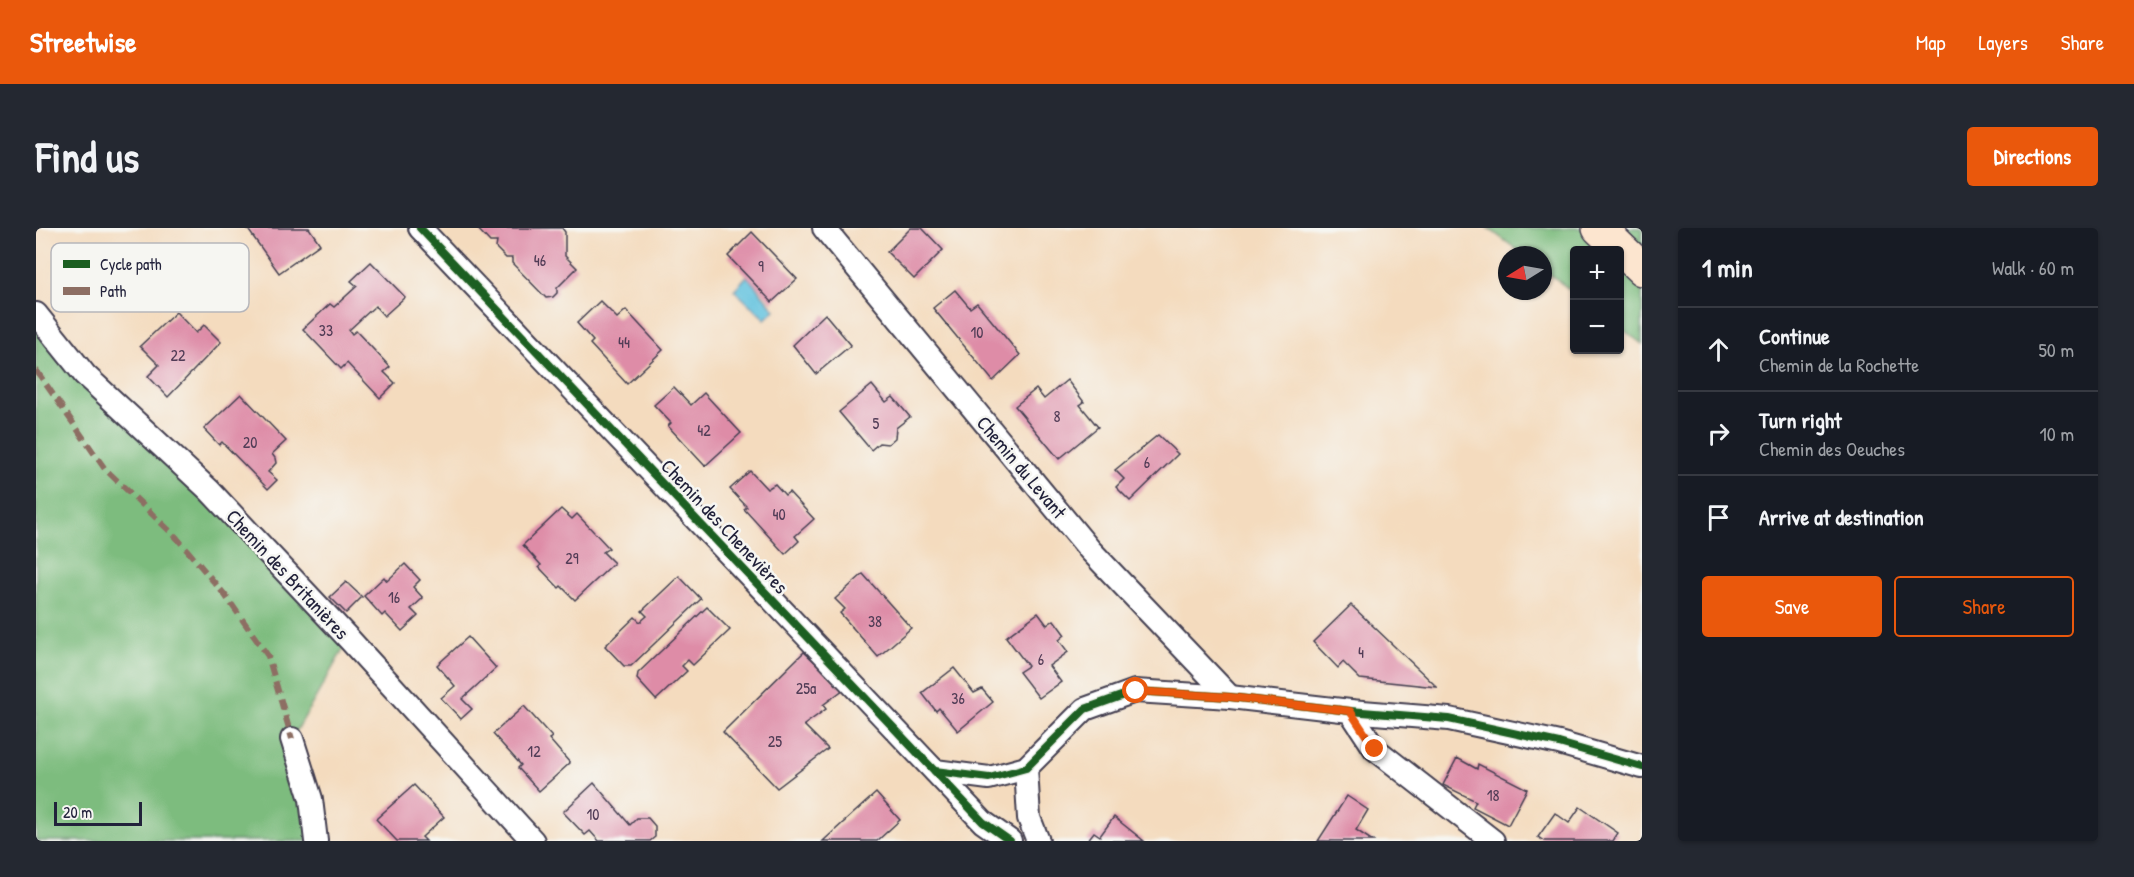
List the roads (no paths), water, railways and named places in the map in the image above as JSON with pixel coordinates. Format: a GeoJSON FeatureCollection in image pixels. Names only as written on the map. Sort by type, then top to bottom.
{"type":"FeatureCollection","features":[{"type":"Feature","properties":{"kind":"street","name":"Chemin des Chenevières"},"geometry":{"type":"LineString","coordinates":[[420,228],[983,822],[1010,841]]}},
{"type":"Feature","properties":{"kind":"street","name":"Chemin du Levant"},"geometry":{"type":"LineString","coordinates":[[824,228],[1090,550],[1230,697]]}},
{"type":"Feature","properties":{"kind":"street"},"geometry":{"type":"LineString","coordinates":[[1599,228],[1642,269]]}},
{"type":"Feature","properties":{"kind":"street","name":"Chemin des Britanières"},"geometry":{"type":"LineString","coordinates":[[36,314],[85,375],[209,490],[374,666],[533,841]]}},
{"type":"Feature","properties":{"kind":"street"},"geometry":{"type":"LineString","coordinates":[[934,771],[989,778],[1026,768],[1085,709],[1136,691],[1230,697],[1350,711],[1449,719],[1559,743],[1642,767]]}},
{"type":"Feature","properties":{"kind":"street"},"geometry":{"type":"LineString","coordinates":[[1350,711],[1375,749],[1493,841]]}},
{"type":"Feature","properties":{"kind":"street"},"geometry":{"type":"LineString","coordinates":[[292,739],[311,799],[316,841]]}},
{"type":"Feature","properties":{"kind":"street"},"geometry":{"type":"LineString","coordinates":[[1026,768],[1029,818],[1038,841]]}},
{"type":"Feature","properties":{"kind":"water"},"geometry":{"type":"Polygon","coordinates":[[[747,276],[775,310],[765,319],[734,290],[747,276]]]}}]}
